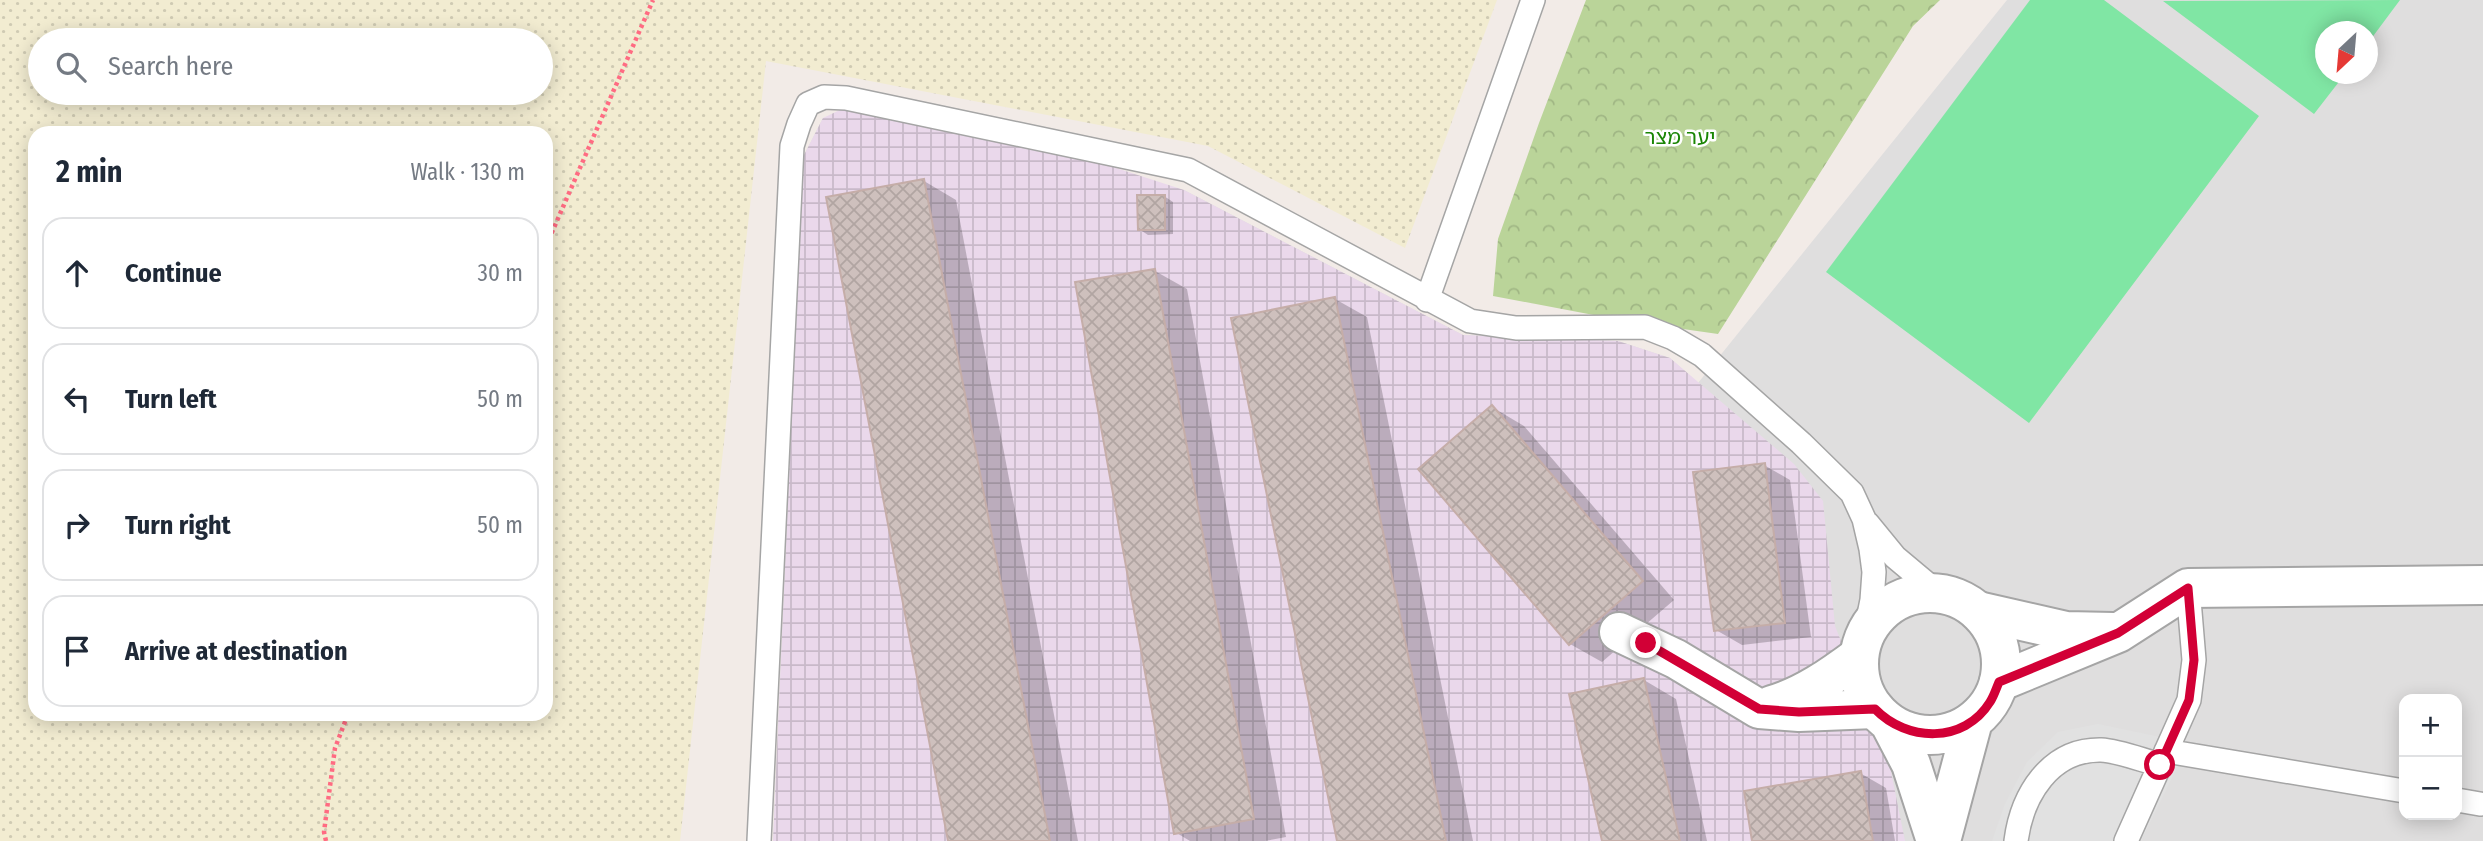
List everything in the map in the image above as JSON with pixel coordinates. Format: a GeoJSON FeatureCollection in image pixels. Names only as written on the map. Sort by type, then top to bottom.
{"type":"FeatureCollection","features":[{"type":"Feature","properties":{"kind":"street"},"geometry":{"type":"LineString","coordinates":[[1999,682],[2118,633],[2188,588],[2483,585]]}},
{"type":"Feature","properties":{"kind":"street"},"geometry":{"type":"LineString","coordinates":[[1619,632],[1676,659],[1759,709],[1882,716],[1909,732],[1931,735],[1953,731],[1973,721],[1989,704],[1999,682],[2002,663],[1998,644],[1991,627],[1978,611],[1959,599],[1938,593],[1903,598],[1887,607],[1874,620],[1862,646],[1836,673],[1788,701],[1759,709]]}},
{"type":"Feature","properties":{"kind":"street"},"geometry":{"type":"LineString","coordinates":[[1978,611],[2066,631],[2118,633]]}},
{"type":"Feature","properties":{"kind":"street"},"geometry":{"type":"LineString","coordinates":[[1862,646],[1860,675],[1865,693],[1911,764],[1936,841]]}},
{"type":"Feature","properties":{"kind":"street"},"geometry":{"type":"LineString","coordinates":[[1941,841],[1973,721]]}},
{"type":"Feature","properties":{"kind":"lane"},"geometry":{"type":"LineString","coordinates":[[1427,300],[1533,0]]}},
{"type":"Feature","properties":{"kind":"lane"},"geometry":{"type":"LineString","coordinates":[[759,841],[792,146],[808,104],[824,97],[846,98],[1188,170],[1470,321],[1516,328],[1645,327],[1673,338],[1702,355],[1838,477],[1852,493],[1864,519],[1874,572],[1872,600],[1862,646]]}},
{"type":"Feature","properties":{"kind":"lane"},"geometry":{"type":"LineString","coordinates":[[1864,519],[1895,557],[1938,593]]}},
{"type":"Feature","properties":{"kind":"lane"},"geometry":{"type":"LineString","coordinates":[[2126,841],[2189,700],[2194,660],[2188,588]]}},
{"type":"Feature","properties":{"kind":"lane"},"geometry":{"type":"LineString","coordinates":[[2016,841],[2018,825],[2031,792],[2053,764],[2077,751],[2104,750],[2399,790]]}},
{"type":"Feature","properties":{"kind":"path"},"geometry":{"type":"LineString","coordinates":[[553,230],[653,0]]}},
{"type":"Feature","properties":{"kind":"path"},"geometry":{"type":"LineString","coordinates":[[326,841],[324,832],[335,748],[345,721]]}},
{"type":"Feature","properties":{"kind":"shaded area"},"geometry":{"type":"Polygon","coordinates":[[[0,0],[1497,0],[1405,248],[1208,146],[766,61],[680,841],[0,841],[0,0]]]}},
{"type":"Feature","properties":{"kind":"shaded area"},"geometry":{"type":"Polygon","coordinates":[[[2007,0],[2483,0],[2483,841],[773,841],[803,157],[823,118],[1184,190],[1463,335],[1618,341],[1670,358],[1698,383],[2007,0]]]}},
{"type":"Feature","properties":{"kind":"shaded area"},"geometry":{"type":"Polygon","coordinates":[[[842,109],[1073,154],[1184,190],[1463,335],[1618,341],[1670,358],[1794,464],[1823,501],[1835,626],[1889,762],[1905,841],[773,841],[803,157],[823,118],[842,109]]]}},
{"type":"Feature","properties":{"kind":"shaded area"},"geometry":{"type":"Polygon","coordinates":[[[2098,724],[2189,743],[2141,841],[1992,841],[2005,804],[2027,762],[2058,732],[2098,724]]]}},
{"type":"Feature","properties":{"kind":"green space","name":"יער מצר"},"geometry":{"type":"Polygon","coordinates":[[[1586,0],[1940,0],[1913,26],[1718,334],[1620,320],[1493,296],[1498,239],[1586,0]]]}},
{"type":"Feature","properties":{"kind":"green space"},"geometry":{"type":"Polygon","coordinates":[[[2030,0],[2104,0],[2259,116],[2029,423],[1826,272],[2030,0]]]}},
{"type":"Feature","properties":{"kind":"green space"},"geometry":{"type":"Polygon","coordinates":[[[2400,0],[2378,30],[2378,21],[2315,21],[2315,84],[2337,84],[2314,114],[2163,1],[2400,0]]]}},
{"type":"Feature","properties":{"kind":"building"},"geometry":{"type":"Polygon","coordinates":[[[924,179],[1050,841],[948,841],[826,197],[924,179]]]}},
{"type":"Feature","properties":{"kind":"building"},"geometry":{"type":"Polygon","coordinates":[[[1137,195],[1165,195],[1165,230],[1138,230],[1137,195]]]}},
{"type":"Feature","properties":{"kind":"building"},"geometry":{"type":"Polygon","coordinates":[[[1155,269],[1254,819],[1174,834],[1075,282],[1155,269]]]}},
{"type":"Feature","properties":{"kind":"building"},"geometry":{"type":"Polygon","coordinates":[[[1335,297],[1446,841],[1337,841],[1231,318],[1335,297]]]}},
{"type":"Feature","properties":{"kind":"building"},"geometry":{"type":"Polygon","coordinates":[[[1492,405],[1643,581],[1569,645],[1418,469],[1492,405]]]}},
{"type":"Feature","properties":{"kind":"building"},"geometry":{"type":"Polygon","coordinates":[[[1765,463],[1785,623],[1714,631],[1693,472],[1765,463]]]}},
{"type":"Feature","properties":{"kind":"building"},"geometry":{"type":"Polygon","coordinates":[[[1644,678],[1680,841],[1602,841],[1569,694],[1644,678]]]}},
{"type":"Feature","properties":{"kind":"building"},"geometry":{"type":"Polygon","coordinates":[[[1861,771],[1873,841],[1752,841],[1744,791],[1861,771]]]}},
{"type":"Feature","properties":{"kind":"route"},"geometry":{"type":"LineString","coordinates":[[1646,643],[1759,709],[1799,712],[1875,709],[1889,722],[1909,732],[1931,735],[1953,731],[1973,721],[1989,704],[1999,682],[2118,633],[2188,588],[2194,660],[2189,700],[2160,765]]}}]}
